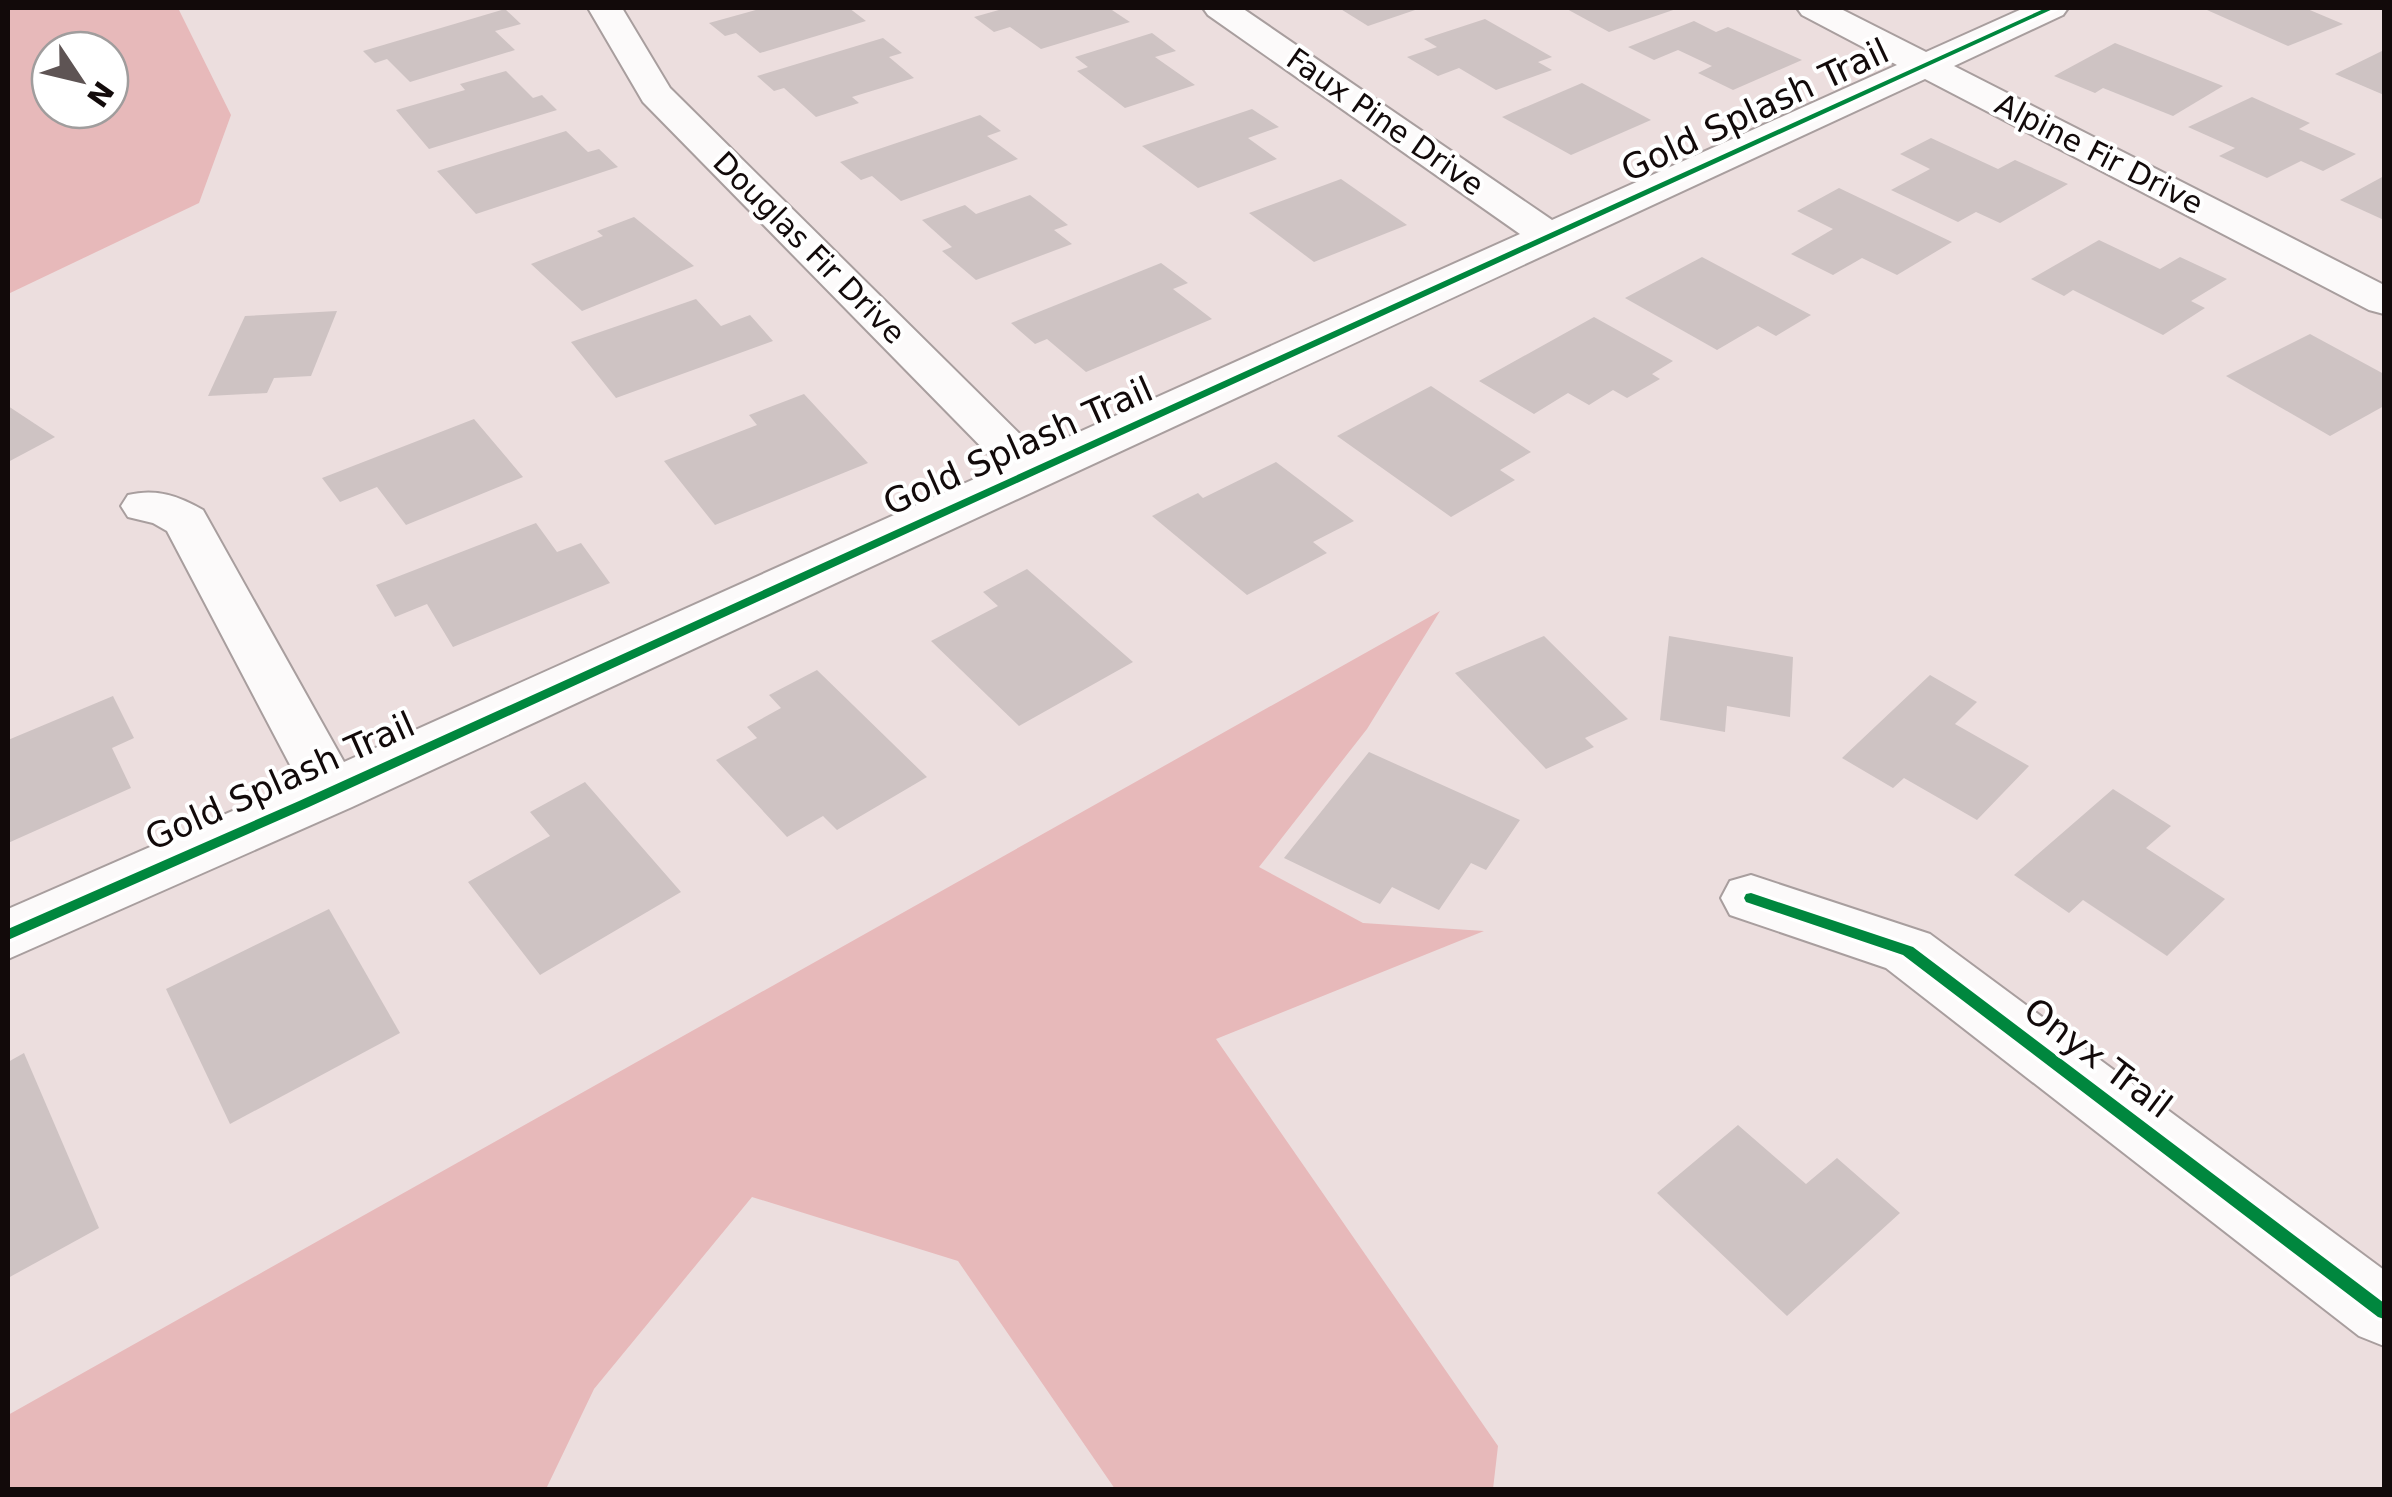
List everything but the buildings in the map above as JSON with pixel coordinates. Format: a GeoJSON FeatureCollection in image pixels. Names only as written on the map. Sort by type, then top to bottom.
{"type":"FeatureCollection","features":[{"type":"Feature","properties":{"kind":"street","name":"Douglas Fir Drive"},"geometry":{"type":"LineString","coordinates":[[606,8],[656,94],[1032,472]]}},
{"type":"Feature","properties":{"kind":"street","name":"Faux Pine Drive"},"geometry":{"type":"LineString","coordinates":[[1220,8],[1551,237]]}},
{"type":"Feature","properties":{"kind":"street","name":"Alpine Fir Drive"},"geometry":{"type":"LineString","coordinates":[[1814,8],[2384,301]]}},
{"type":"Feature","properties":{"kind":"street","name":"Gold Splash Trail"},"geometry":{"type":"LineString","coordinates":[[8,936],[2051,8]]}},
{"type":"Feature","properties":{"kind":"street"},"geometry":{"type":"LineString","coordinates":[[145,506],[166,509],[186,521],[332,792]]}},
{"type":"Feature","properties":{"kind":"street","name":"Onyx Trail"},"geometry":{"type":"LineString","coordinates":[[1751,898],[1908,951],[2384,1312]]}},
{"type":"Feature","properties":{"kind":"shaded area"},"geometry":{"type":"Polygon","coordinates":[[[8,8],[178,8],[231,115],[199,203],[8,294],[8,8]]]}},
{"type":"Feature","properties":{"kind":"shaded area"},"geometry":{"type":"Polygon","coordinates":[[[1440,611],[1367,729],[1259,867],[1363,923],[1484,931],[1216,1039],[1498,1446],[1493,1489],[1115,1489],[958,1261],[752,1197],[594,1389],[546,1489],[8,1489],[8,1415],[1440,611]]]}},
{"type":"Feature","properties":{"kind":"cycle path"},"geometry":{"type":"LineString","coordinates":[[8,935],[304,804],[2051,8]]}},
{"type":"Feature","properties":{"kind":"cycle path"},"geometry":{"type":"LineString","coordinates":[[1751,898],[1908,951],[2384,1312]]}}]}
